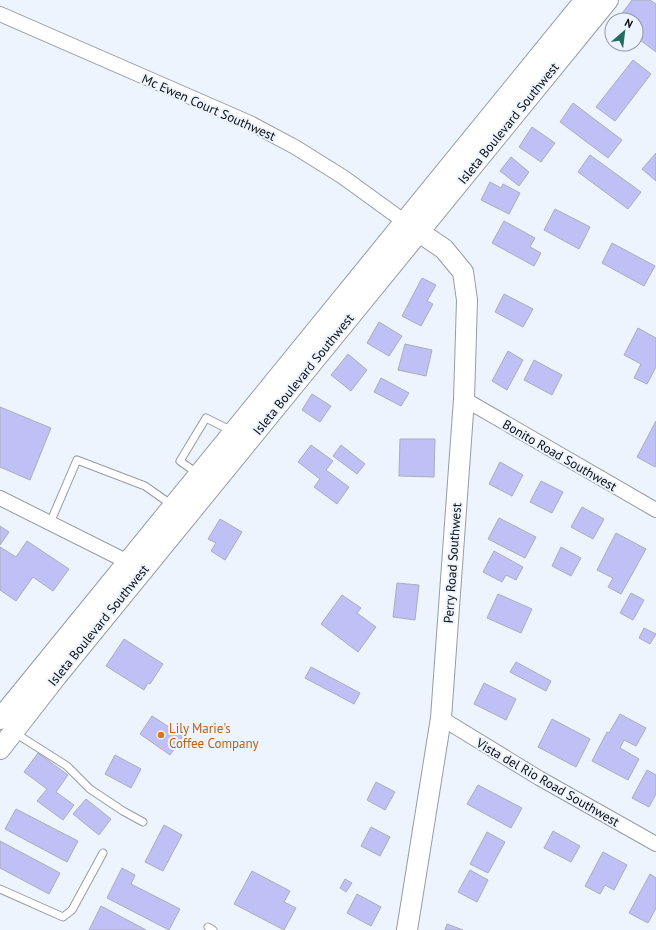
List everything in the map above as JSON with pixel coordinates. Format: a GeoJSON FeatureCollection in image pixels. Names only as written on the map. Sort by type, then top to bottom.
{"type":"FeatureCollection","features":[{"type":"Feature","properties":{"kind":"main road","name":"Isleta Boulevard Southwest"},"geometry":{"type":"LineString","coordinates":[[0,749],[6,725],[412,227],[584,0]]}},
{"type":"Feature","properties":{"kind":"main road","name":"Isleta Boulevard Southwest"},"geometry":{"type":"LineString","coordinates":[[134,568],[174,506],[234,432],[608,0]]}},
{"type":"Feature","properties":{"kind":"main road","name":"Perry Road Southwest"},"geometry":{"type":"LineString","coordinates":[[407,930],[441,718],[464,399],[467,300],[463,272],[444,249],[412,227]]}},
{"type":"Feature","properties":{"kind":"street","name":"Mc Ewen Court Southwest"},"geometry":{"type":"LineString","coordinates":[[0,14],[250,123],[295,147],[343,177],[412,227]]}},
{"type":"Feature","properties":{"kind":"street","name":"Bonito Road Southwest"},"geometry":{"type":"LineString","coordinates":[[464,399],[656,510]]}},
{"type":"Feature","properties":{"kind":"street"},"geometry":{"type":"LineString","coordinates":[[0,498],[134,568]]}},
{"type":"Feature","properties":{"kind":"street","name":"Vista del Rio Road Southwest"},"geometry":{"type":"LineString","coordinates":[[441,718],[539,778],[656,844]]}},
{"type":"Feature","properties":{"kind":"lane"},"geometry":{"type":"LineString","coordinates":[[199,475],[180,461],[206,418],[234,432]]}},
{"type":"Feature","properties":{"kind":"lane"},"geometry":{"type":"LineString","coordinates":[[50,523],[77,460],[145,486],[174,506]]}},
{"type":"Feature","properties":{"kind":"lane"},"geometry":{"type":"LineString","coordinates":[[6,725],[67,766],[90,789],[123,811],[143,822]]}},
{"type":"Feature","properties":{"kind":"lane"},"geometry":{"type":"LineString","coordinates":[[0,889],[63,917],[72,910],[103,853]]}},
{"type":"Feature","properties":{"kind":"building"},"geometry":{"type":"Polygon","coordinates":[[[632,0],[650,0],[656,4],[656,52],[644,43],[644,12],[623,12],[632,0]]]}},
{"type":"Feature","properties":{"kind":"building"},"geometry":{"type":"Polygon","coordinates":[[[633,60],[651,74],[615,121],[596,107],[633,60]]]}},
{"type":"Feature","properties":{"kind":"building"},"geometry":{"type":"Polygon","coordinates":[[[573,103],[622,140],[608,158],[560,122],[573,103]]]}},
{"type":"Feature","properties":{"kind":"building"},"geometry":{"type":"Polygon","coordinates":[[[532,127],[555,143],[541,162],[519,147],[532,127]]]}},
{"type":"Feature","properties":{"kind":"building"},"geometry":{"type":"Polygon","coordinates":[[[656,153],[656,181],[642,169],[656,153]]]}},
{"type":"Feature","properties":{"kind":"building"},"geometry":{"type":"Polygon","coordinates":[[[590,155],[641,192],[628,209],[578,172],[590,155]]]}},
{"type":"Feature","properties":{"kind":"building"},"geometry":{"type":"Polygon","coordinates":[[[511,157],[529,172],[519,186],[500,171],[511,157]]]}},
{"type":"Feature","properties":{"kind":"building"},"geometry":{"type":"Polygon","coordinates":[[[490,182],[501,188],[503,184],[520,193],[509,214],[481,200],[490,182]]]}},
{"type":"Feature","properties":{"kind":"building"},"geometry":{"type":"Polygon","coordinates":[[[555,209],[590,227],[579,249],[544,230],[555,209]]]}},
{"type":"Feature","properties":{"kind":"building"},"geometry":{"type":"Polygon","coordinates":[[[504,221],[535,238],[530,247],[541,253],[534,266],[492,243],[504,221]]]}},
{"type":"Feature","properties":{"kind":"building"},"geometry":{"type":"Polygon","coordinates":[[[612,243],[655,266],[644,286],[602,263],[612,243]]]}},
{"type":"Feature","properties":{"kind":"building"},"geometry":{"type":"Polygon","coordinates":[[[422,278],[436,285],[427,301],[433,304],[421,326],[402,316],[422,278]]]}},
{"type":"Feature","properties":{"kind":"building"},"geometry":{"type":"Polygon","coordinates":[[[504,294],[533,309],[523,327],[495,312],[504,294]]]}},
{"type":"Feature","properties":{"kind":"building"},"geometry":{"type":"Polygon","coordinates":[[[379,322],[402,336],[389,356],[367,343],[379,322]]]}},
{"type":"Feature","properties":{"kind":"building"},"geometry":{"type":"Polygon","coordinates":[[[638,328],[656,338],[656,367],[647,384],[634,378],[641,364],[624,355],[638,328]]]}},
{"type":"Feature","properties":{"kind":"building"},"geometry":{"type":"Polygon","coordinates":[[[405,344],[432,350],[426,376],[398,370],[405,344]]]}},
{"type":"Feature","properties":{"kind":"building"},"geometry":{"type":"Polygon","coordinates":[[[508,351],[523,360],[507,390],[492,381],[508,351]]]}},
{"type":"Feature","properties":{"kind":"building"},"geometry":{"type":"Polygon","coordinates":[[[348,354],[367,370],[351,391],[331,375],[348,354]]]}},
{"type":"Feature","properties":{"kind":"building"},"geometry":{"type":"Polygon","coordinates":[[[534,360],[562,375],[552,395],[524,380],[534,360]]]}},
{"type":"Feature","properties":{"kind":"building"},"geometry":{"type":"Polygon","coordinates":[[[381,378],[409,393],[401,406],[374,392],[381,378]]]}},
{"type":"Feature","properties":{"kind":"building"},"geometry":{"type":"Polygon","coordinates":[[[312,394],[331,406],[320,422],[302,410],[312,394]]]}},
{"type":"Feature","properties":{"kind":"building"},"geometry":{"type":"Polygon","coordinates":[[[0,407],[51,428],[30,480],[0,467],[0,407]]]}},
{"type":"Feature","properties":{"kind":"building"},"geometry":{"type":"Polygon","coordinates":[[[656,421],[656,465],[655,467],[637,457],[656,421]]]}},
{"type":"Feature","properties":{"kind":"building"},"geometry":{"type":"Polygon","coordinates":[[[400,439],[435,439],[434,477],[399,476],[400,439]]]}},
{"type":"Feature","properties":{"kind":"building"},"geometry":{"type":"Polygon","coordinates":[[[311,445],[333,461],[326,470],[349,487],[337,504],[314,487],[320,479],[298,462],[311,445]]]}},
{"type":"Feature","properties":{"kind":"building"},"geometry":{"type":"Polygon","coordinates":[[[341,445],[365,464],[357,474],[333,456],[341,445]]]}},
{"type":"Feature","properties":{"kind":"building"},"geometry":{"type":"Polygon","coordinates":[[[500,462],[523,475],[512,496],[489,484],[500,462]]]}},
{"type":"Feature","properties":{"kind":"building"},"geometry":{"type":"Polygon","coordinates":[[[541,481],[563,492],[552,513],[530,502],[541,481]]]}},
{"type":"Feature","properties":{"kind":"building"},"geometry":{"type":"Polygon","coordinates":[[[582,507],[604,519],[593,539],[571,527],[582,507]]]}},
{"type":"Feature","properties":{"kind":"building"},"geometry":{"type":"Polygon","coordinates":[[[499,518],[536,537],[525,558],[488,539],[499,518]]]}},
{"type":"Feature","properties":{"kind":"building"},"geometry":{"type":"Polygon","coordinates":[[[220,519],[242,532],[225,560],[211,551],[216,543],[208,539],[220,519]]]}},
{"type":"Feature","properties":{"kind":"building"},"geometry":{"type":"Polygon","coordinates":[[[0,526],[9,532],[0,545],[0,526]]]}},
{"type":"Feature","properties":{"kind":"building"},"geometry":{"type":"Polygon","coordinates":[[[616,533],[646,549],[621,594],[608,587],[613,578],[597,570],[616,533]]]}},
{"type":"Feature","properties":{"kind":"building"},"geometry":{"type":"Polygon","coordinates":[[[27,541],[69,569],[53,591],[33,577],[16,601],[0,590],[0,547],[16,557],[27,541]]]}},
{"type":"Feature","properties":{"kind":"building"},"geometry":{"type":"Polygon","coordinates":[[[561,547],[581,558],[571,576],[552,566],[561,547]]]}},
{"type":"Feature","properties":{"kind":"building"},"geometry":{"type":"Polygon","coordinates":[[[494,551],[523,567],[516,580],[506,575],[502,582],[483,572],[494,551]]]}},
{"type":"Feature","properties":{"kind":"building"},"geometry":{"type":"Polygon","coordinates":[[[397,583],[419,585],[415,620],[393,617],[397,583]]]}},
{"type":"Feature","properties":{"kind":"building"},"geometry":{"type":"Polygon","coordinates":[[[631,593],[644,600],[633,620],[620,613],[631,593]]]}},
{"type":"Feature","properties":{"kind":"building"},"geometry":{"type":"Polygon","coordinates":[[[498,594],[532,609],[521,633],[487,618],[498,594]]]}},
{"type":"Feature","properties":{"kind":"building"},"geometry":{"type":"Polygon","coordinates":[[[342,595],[361,608],[357,613],[376,627],[358,652],[321,624],[342,595]]]}},
{"type":"Feature","properties":{"kind":"building"},"geometry":{"type":"Polygon","coordinates":[[[644,628],[656,634],[650,644],[639,638],[644,628]]]}},
{"type":"Feature","properties":{"kind":"building"},"geometry":{"type":"Polygon","coordinates":[[[124,639],[163,664],[150,684],[148,683],[144,690],[106,666],[124,639]]]}},
{"type":"Feature","properties":{"kind":"building"},"geometry":{"type":"Polygon","coordinates":[[[516,662],[551,681],[546,691],[510,672],[516,662]]]}},
{"type":"Feature","properties":{"kind":"building"},"geometry":{"type":"Polygon","coordinates":[[[311,667],[360,693],[354,704],[305,678],[311,667]]]}},
{"type":"Feature","properties":{"kind":"building"},"geometry":{"type":"Polygon","coordinates":[[[484,683],[516,699],[506,720],[474,704],[484,683]]]}},
{"type":"Feature","properties":{"kind":"building"},"geometry":{"type":"Polygon","coordinates":[[[620,714],[646,728],[636,746],[624,740],[620,748],[639,759],[628,780],[592,761],[607,732],[609,733],[620,714]]]}},
{"type":"Feature","properties":{"kind":"building","name":"Lily Marie's Coffee Company"},"geometry":{"type":"Polygon","coordinates":[[[152,716],[183,736],[170,755],[140,734],[152,716]]]}},
{"type":"Feature","properties":{"kind":"building"},"geometry":{"type":"Polygon","coordinates":[[[552,719],[590,739],[576,767],[538,747],[552,719]]]}},
{"type":"Feature","properties":{"kind":"building"},"geometry":{"type":"Polygon","coordinates":[[[38,753],[68,775],[56,792],[74,805],[63,820],[37,801],[47,789],[24,772],[38,753]]]}},
{"type":"Feature","properties":{"kind":"building"},"geometry":{"type":"Polygon","coordinates":[[[115,755],[141,769],[131,788],[105,774],[115,755]]]}},
{"type":"Feature","properties":{"kind":"building"},"geometry":{"type":"Polygon","coordinates":[[[647,770],[656,775],[656,794],[649,807],[632,798],[647,770]]]}},
{"type":"Feature","properties":{"kind":"building"},"geometry":{"type":"Polygon","coordinates":[[[376,782],[395,792],[385,810],[367,800],[376,782]]]}},
{"type":"Feature","properties":{"kind":"building"},"geometry":{"type":"Polygon","coordinates":[[[478,785],[522,808],[511,828],[467,804],[478,785]]]}},
{"type":"Feature","properties":{"kind":"building"},"geometry":{"type":"Polygon","coordinates":[[[86,799],[111,819],[99,835],[73,814],[86,799]]]}},
{"type":"Feature","properties":{"kind":"building"},"geometry":{"type":"Polygon","coordinates":[[[16,809],[78,841],[67,862],[5,829],[16,809]]]}},
{"type":"Feature","properties":{"kind":"building"},"geometry":{"type":"Polygon","coordinates":[[[164,825],[182,835],[163,871],[145,862],[164,825]]]}},
{"type":"Feature","properties":{"kind":"building"},"geometry":{"type":"Polygon","coordinates":[[[371,827],[390,837],[380,856],[361,846],[371,827]]]}},
{"type":"Feature","properties":{"kind":"building"},"geometry":{"type":"Polygon","coordinates":[[[553,831],[580,846],[571,862],[544,848],[553,831]]]}},
{"type":"Feature","properties":{"kind":"building"},"geometry":{"type":"Polygon","coordinates":[[[487,832],[505,842],[488,873],[470,864],[487,832]]]}},
{"type":"Feature","properties":{"kind":"building"},"geometry":{"type":"Polygon","coordinates":[[[0,841],[60,873],[49,894],[0,868],[0,841]]]}},
{"type":"Feature","properties":{"kind":"building"},"geometry":{"type":"Polygon","coordinates":[[[603,852],[627,865],[614,890],[605,885],[600,894],[585,886],[603,852]]]}},
{"type":"Feature","properties":{"kind":"building"},"geometry":{"type":"Polygon","coordinates":[[[122,868],[135,875],[131,884],[180,909],[169,930],[107,898],[122,868]]]}},
{"type":"Feature","properties":{"kind":"building"},"geometry":{"type":"Polygon","coordinates":[[[470,870],[488,880],[477,902],[458,892],[470,870]]]}},
{"type":"Feature","properties":{"kind":"building"},"geometry":{"type":"Polygon","coordinates":[[[252,871],[290,891],[284,902],[296,908],[284,930],[234,904],[252,871]]]}},
{"type":"Feature","properties":{"kind":"building"},"geometry":{"type":"Polygon","coordinates":[[[650,874],[656,878],[656,908],[648,923],[629,913],[650,874]]]}},
{"type":"Feature","properties":{"kind":"building"},"geometry":{"type":"Polygon","coordinates":[[[345,879],[352,883],[346,892],[340,888],[345,879]]]}},
{"type":"Feature","properties":{"kind":"building"},"geometry":{"type":"Polygon","coordinates":[[[357,894],[381,907],[371,926],[347,913],[357,894]]]}},
{"type":"Feature","properties":{"kind":"building"},"geometry":{"type":"Polygon","coordinates":[[[101,906],[146,930],[89,930],[101,906]]]}},
{"type":"Feature","properties":{"kind":"building"},"geometry":{"type":"Polygon","coordinates":[[[447,924],[463,930],[445,930],[447,924]]]}},
{"type":"Feature","properties":{"kind":"place","name":"Lily Marie's Coffee Company"},"geometry":{"type":"Point","coordinates":[161,735]}}]}
